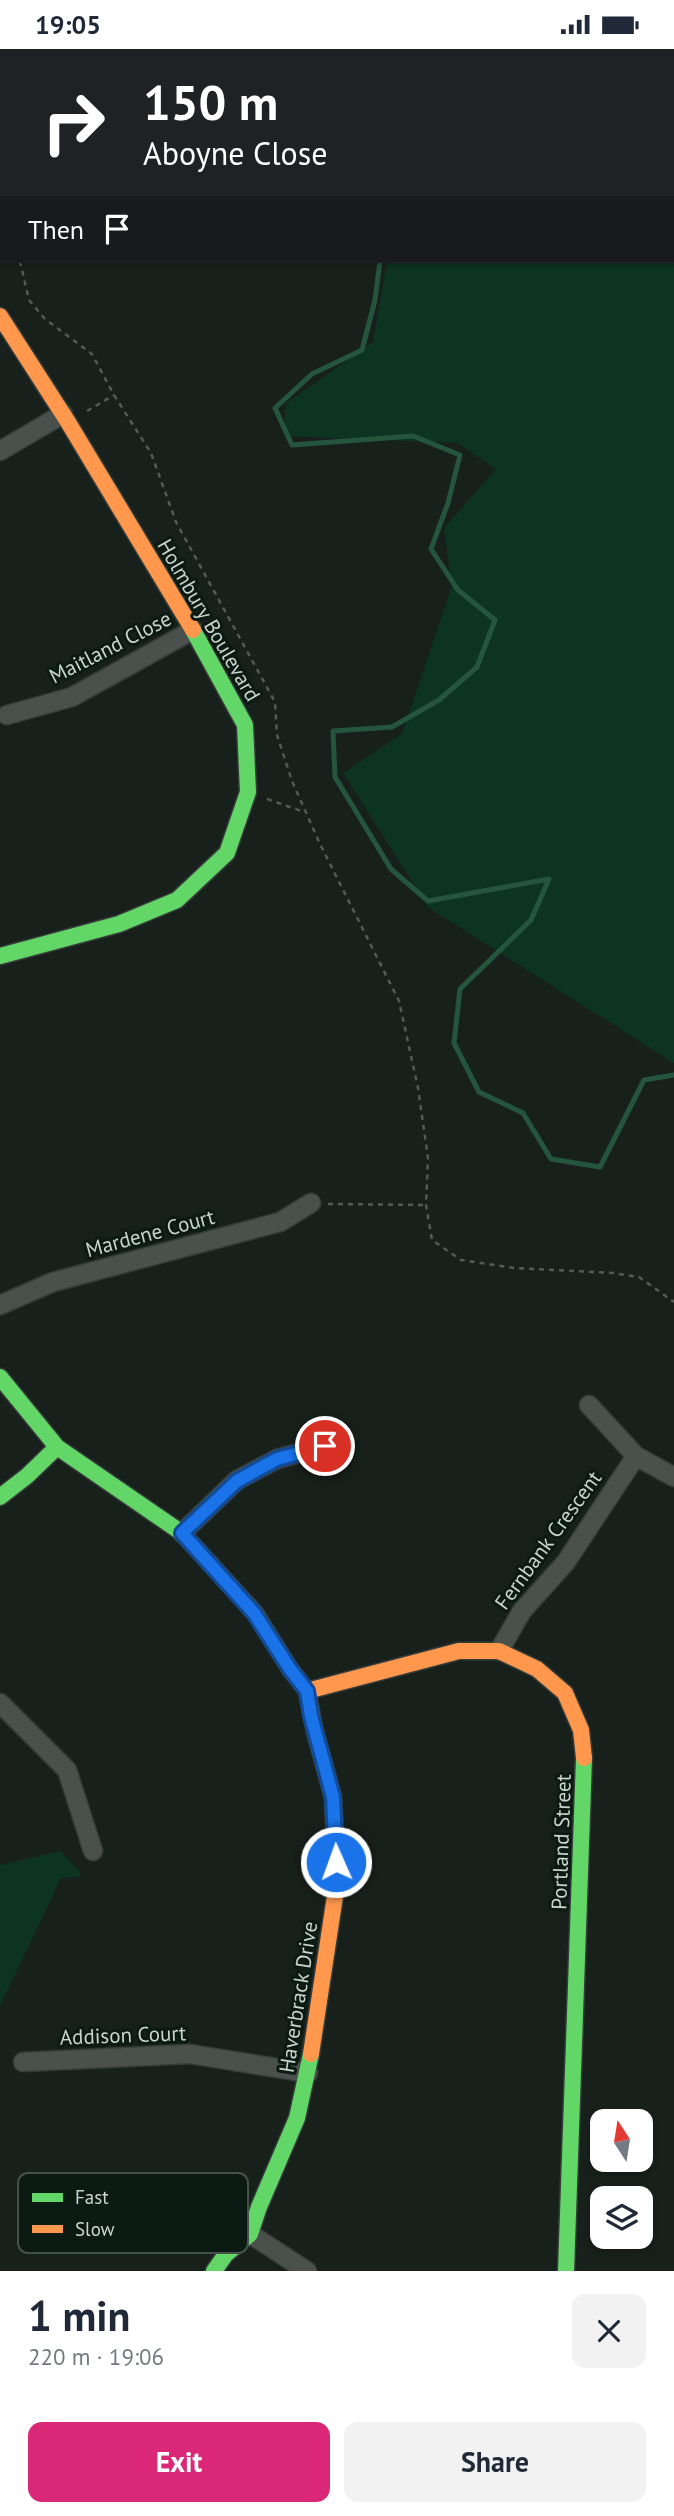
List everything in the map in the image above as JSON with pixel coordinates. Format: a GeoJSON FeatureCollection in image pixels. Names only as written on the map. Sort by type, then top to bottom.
{"type":"FeatureCollection","features":[{"type":"Feature","properties":{"kind":"street","name":"Holmbury Boulevard"},"geometry":{"type":"LineString","coordinates":[[0,316],[66,418],[193,631],[245,725],[248,792],[227,853],[177,900],[119,924],[0,956]]}},
{"type":"Feature","properties":{"kind":"street"},"geometry":{"type":"LineString","coordinates":[[0,451],[66,418]]}},
{"type":"Feature","properties":{"kind":"street","name":"Maitland Close"},"geometry":{"type":"LineString","coordinates":[[7,715],[72,697],[193,631]]}},
{"type":"Feature","properties":{"kind":"street","name":"Mardene Court"},"geometry":{"type":"LineString","coordinates":[[0,1305],[52,1282],[280,1222],[311,1203]]}},
{"type":"Feature","properties":{"kind":"street","name":"Haverbrack Drive"},"geometry":{"type":"LineString","coordinates":[[0,1377],[57,1447],[182,1533],[254,1613],[307,1691],[333,1797],[337,1883],[308,2073],[297,2118],[250,2234]]}},
{"type":"Feature","properties":{"kind":"street"},"geometry":{"type":"LineString","coordinates":[[589,1405],[636,1456],[674,1476]]}},
{"type":"Feature","properties":{"kind":"street"},"geometry":{"type":"LineString","coordinates":[[182,1533],[237,1481],[277,1459],[325,1446]]}},
{"type":"Feature","properties":{"kind":"street"},"geometry":{"type":"LineString","coordinates":[[0,1497],[57,1447]]}},
{"type":"Feature","properties":{"kind":"street","name":"Fernbank Crescent"},"geometry":{"type":"LineString","coordinates":[[499,1651],[522,1611],[566,1562],[636,1456]]}},
{"type":"Feature","properties":{"kind":"street","name":"Portland Street"},"geometry":{"type":"LineString","coordinates":[[307,1691],[459,1651],[499,1651],[537,1669],[565,1693],[580,1730],[585,1771],[566,2271]]}},
{"type":"Feature","properties":{"kind":"street"},"geometry":{"type":"LineString","coordinates":[[0,1703],[67,1770],[93,1851]]}},
{"type":"Feature","properties":{"kind":"street","name":"Addison Court"},"geometry":{"type":"LineString","coordinates":[[23,2062],[190,2054],[308,2073]]}},
{"type":"Feature","properties":{"kind":"street"},"geometry":{"type":"LineString","coordinates":[[250,2234],[307,2271]]}},
{"type":"Feature","properties":{"kind":"street","name":"Haverbrack Drive"},"geometry":{"type":"LineString","coordinates":[[214,2271],[227,2253]]}},
{"type":"Feature","properties":{"kind":"path"},"geometry":{"type":"LineString","coordinates":[[20,263],[29,300],[46,319],[92,354],[151,453],[176,523],[275,702],[277,735],[292,781],[399,1001],[418,1087],[428,1158],[426,1205],[432,1240],[461,1261],[514,1268],[613,1273],[639,1277],[674,1302]]}},
{"type":"Feature","properties":{"kind":"path"},"geometry":{"type":"LineString","coordinates":[[66,418],[114,395]]}},
{"type":"Feature","properties":{"kind":"path"},"geometry":{"type":"LineString","coordinates":[[248,792],[306,812]]}},
{"type":"Feature","properties":{"kind":"path"},"geometry":{"type":"LineString","coordinates":[[311,1203],[426,1205]]}},
{"type":"Feature","properties":{"kind":"green space"},"geometry":{"type":"Polygon","coordinates":[[[387,263],[674,263],[674,1063],[429,908],[343,773],[402,734],[452,586],[444,528],[496,469],[457,443],[285,436],[285,404],[373,342],[387,263]]]}},
{"type":"Feature","properties":{"kind":"green space"},"geometry":{"type":"Polygon","coordinates":[[[60,1851],[80,1871],[80,1877],[61,1878],[0,2006],[0,1865],[60,1851]]]}},
{"type":"Feature","properties":{"kind":"waterway"},"geometry":{"type":"LineString","coordinates":[[380,263],[375,300],[362,350],[312,374],[275,408],[292,445],[413,436],[460,455],[448,503],[431,549],[458,590],[495,620],[477,667],[439,700],[392,727],[333,731],[335,777],[391,869],[428,901],[549,879],[531,920],[460,989],[454,1043],[479,1092],[523,1113],[551,1159],[600,1167],[644,1080],[674,1075]]}},
{"type":"Feature","properties":{"kind":"traffic: fast"},"geometry":{"type":"LineString","coordinates":[[0,956],[119,924],[177,900],[227,853],[248,792],[245,725],[193,630]]}},
{"type":"Feature","properties":{"kind":"traffic: fast"},"geometry":{"type":"LineString","coordinates":[[0,1377],[57,1447],[182,1533],[255,1613],[307,1691],[315,1732]]}},
{"type":"Feature","properties":{"kind":"traffic: fast"},"geometry":{"type":"LineString","coordinates":[[0,1497],[57,1447]]}},
{"type":"Feature","properties":{"kind":"traffic: fast"},"geometry":{"type":"LineString","coordinates":[[566,2271],[584,1758]]}},
{"type":"Feature","properties":{"kind":"traffic: fast"},"geometry":{"type":"LineString","coordinates":[[248,2236],[297,2118],[311,2054]]}},
{"type":"Feature","properties":{"kind":"traffic: fast"},"geometry":{"type":"LineString","coordinates":[[214,2271],[227,2253]]}},
{"type":"Feature","properties":{"kind":"traffic: slow"},"geometry":{"type":"LineString","coordinates":[[0,316],[68,422],[193,630]]}},
{"type":"Feature","properties":{"kind":"traffic: slow"},"geometry":{"type":"LineString","coordinates":[[307,1691],[459,1651],[499,1651],[537,1669],[565,1693],[581,1730],[584,1758]]}},
{"type":"Feature","properties":{"kind":"traffic: slow"},"geometry":{"type":"LineString","coordinates":[[311,2054],[337,1883],[333,1797],[315,1732]]}},
{"type":"Feature","properties":{"kind":"route"},"geometry":{"type":"LineString","coordinates":[[325,1446],[277,1459],[237,1481],[182,1533],[254,1613],[307,1691],[333,1797],[336,1862]]}}]}
